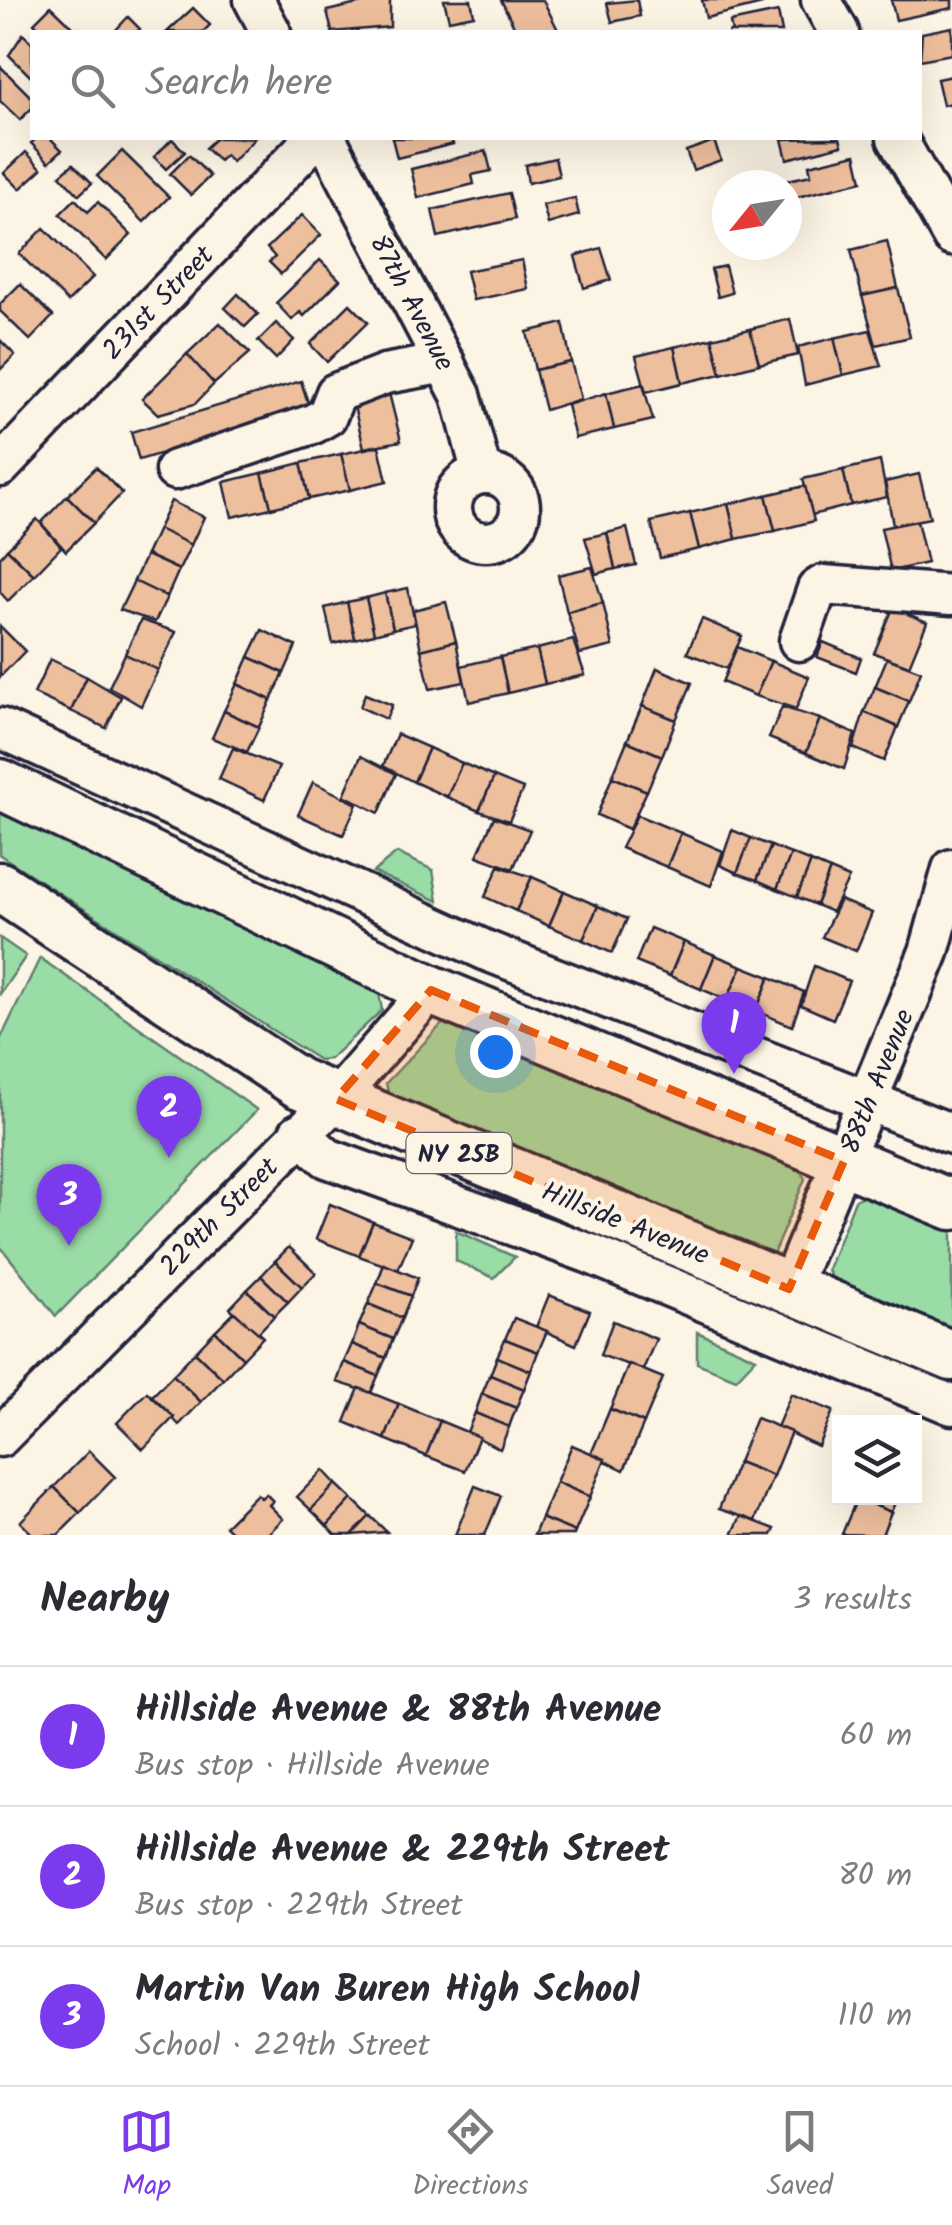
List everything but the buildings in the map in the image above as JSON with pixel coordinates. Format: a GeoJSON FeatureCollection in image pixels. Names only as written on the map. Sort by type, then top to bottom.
{"type":"FeatureCollection","features":[{"type":"Feature","properties":{"kind":"main road"},"geometry":{"type":"LineString","coordinates":[[0,784],[431,990],[952,1205]]}},
{"type":"Feature","properties":{"kind":"main road","name":"Hillside Avenue"},"geometry":{"type":"LineString","coordinates":[[0,887],[298,1084],[952,1356]]}},
{"type":"Feature","properties":{"kind":"street"},"geometry":{"type":"LineString","coordinates":[[254,0],[270,30]]}},
{"type":"Feature","properties":{"kind":"street"},"geometry":{"type":"LineString","coordinates":[[821,0],[838,30]]}},
{"type":"Feature","properties":{"kind":"street","name":"231st Street"},"geometry":{"type":"LineString","coordinates":[[0,467],[313,140]]}},
{"type":"Feature","properties":{"kind":"street","name":"87th Avenue"},"geometry":{"type":"LineString","coordinates":[[327,140],[461,395],[482,474]]}},
{"type":"Feature","properties":{"kind":"street"},"geometry":{"type":"LineString","coordinates":[[899,140],[952,236]]}},
{"type":"Feature","properties":{"kind":"street"},"geometry":{"type":"LineString","coordinates":[[176,470],[313,424],[327,416],[336,393],[384,374],[445,363]]}},
{"type":"Feature","properties":{"kind":"street"},"geometry":{"type":"LineString","coordinates":[[799,641],[816,589],[823,585],[952,596]]}},
{"type":"Feature","properties":{"kind":"street"},"geometry":{"type":"LineString","coordinates":[[0,728],[487,951],[952,1134]]}},
{"type":"Feature","properties":{"kind":"street","name":"88th Avenue"},"geometry":{"type":"LineString","coordinates":[[790,1288],[929,952],[952,869]]}},
{"type":"Feature","properties":{"kind":"street","name":"229th Street"},"geometry":{"type":"LineString","coordinates":[[0,1437],[336,1099],[431,990]]}},
{"type":"Feature","properties":{"kind":"street","name":"Hillside Avenue"},"geometry":{"type":"LineString","coordinates":[[299,1133],[327,1158],[588,1253],[952,1405]]}},
{"type":"Feature","properties":{"kind":"highlighted area"},"geometry":{"type":"Polygon","coordinates":[[[431,990],[844,1161],[789,1289],[336,1099],[431,990]]]}},
{"type":"Feature","properties":{"kind":"green space"},"geometry":{"type":"Polygon","coordinates":[[[0,809],[379,993],[382,1010],[330,1059],[319,1060],[0,855],[0,809]]]}},
{"type":"Feature","properties":{"kind":"green space"},"geometry":{"type":"Polygon","coordinates":[[[397,853],[433,870],[438,901],[373,872],[397,853]]]}},
{"type":"Feature","properties":{"kind":"green space"},"geometry":{"type":"Polygon","coordinates":[[[0,938],[26,956],[0,994],[0,938]]]}},
{"type":"Feature","properties":{"kind":"green space"},"geometry":{"type":"Polygon","coordinates":[[[40,958],[257,1110],[56,1316],[0,1246],[0,1040],[40,958]]]}},
{"type":"Feature","properties":{"kind":"green space"},"geometry":{"type":"Polygon","coordinates":[[[443,1023],[800,1168],[805,1179],[774,1252],[763,1252],[389,1096],[386,1083],[443,1023]]]}},
{"type":"Feature","properties":{"kind":"green space"},"geometry":{"type":"Polygon","coordinates":[[[864,1195],[952,1231],[952,1330],[832,1281],[828,1269],[855,1200],[864,1195]]]}},
{"type":"Feature","properties":{"kind":"green space"},"geometry":{"type":"Polygon","coordinates":[[[456,1231],[515,1257],[494,1278],[456,1261],[456,1231]]]}},
{"type":"Feature","properties":{"kind":"green space"},"geometry":{"type":"Polygon","coordinates":[[[697,1332],[756,1358],[736,1379],[697,1363],[697,1332]]]}},
{"type":"Feature","properties":{"kind":"place","name":"Hillside Avenue & 88th Avenue"},"geometry":{"type":"Point","coordinates":[734,1074]}},
{"type":"Feature","properties":{"kind":"place","name":"Hillside Avenue & 229th Street"},"geometry":{"type":"Point","coordinates":[169,1158]}},
{"type":"Feature","properties":{"kind":"place","name":"Martin Van Buren High School"},"geometry":{"type":"Point","coordinates":[69,1246]}}]}
